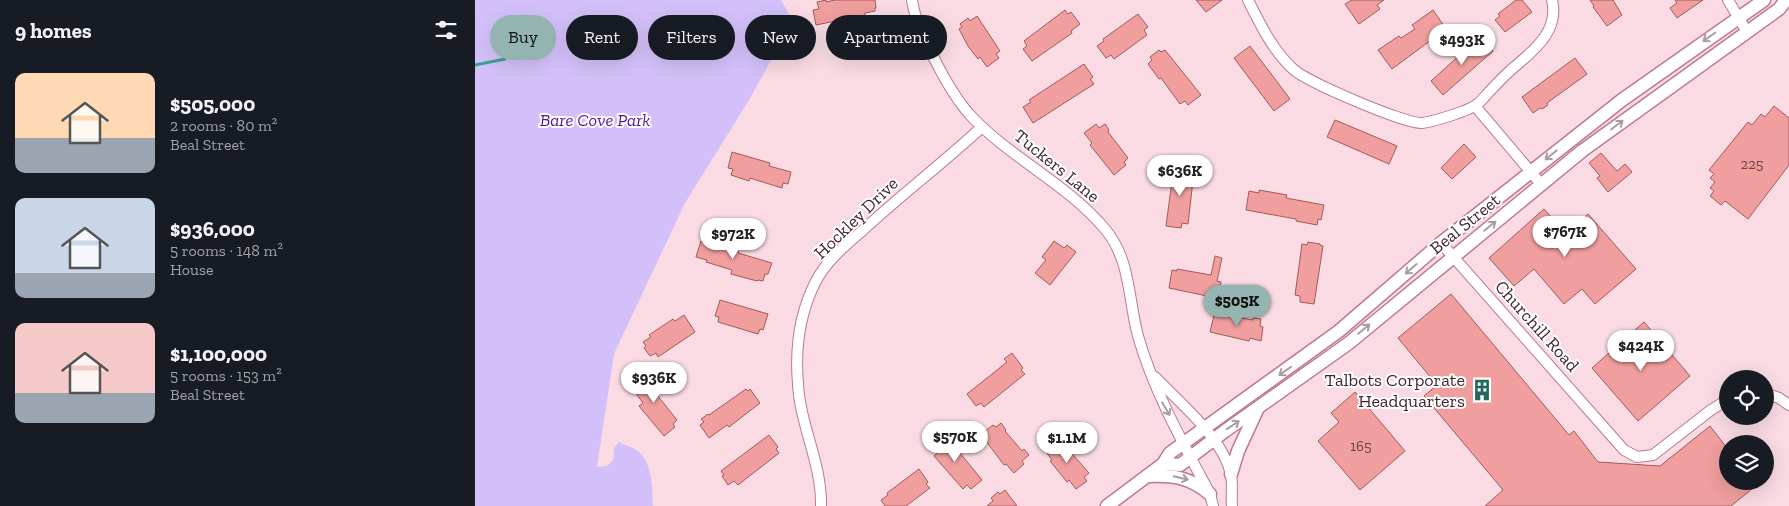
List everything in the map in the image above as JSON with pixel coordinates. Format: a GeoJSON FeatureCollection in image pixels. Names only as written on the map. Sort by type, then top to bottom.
{"type":"FeatureCollection","features":[{"type":"Feature","properties":{"kind":"street","name":"Tuckers Lane"},"geometry":{"type":"LineString","coordinates":[[912,0],[925,40],[941,73],[963,107],[982,127],[1070,194],[1106,230],[1117,247],[1127,277],[1138,335],[1161,401],[1211,500]]}},
{"type":"Feature","properties":{"kind":"street"},"geometry":{"type":"LineString","coordinates":[[1248,0],[1263,30],[1293,69],[1307,80],[1395,116],[1421,123],[1475,106],[1506,74],[1532,52],[1549,32],[1553,20],[1552,0]]}},
{"type":"Feature","properties":{"kind":"street"},"geometry":{"type":"LineString","coordinates":[[1728,0],[1747,32]]}},
{"type":"Feature","properties":{"kind":"street","name":"Beal Street"},"geometry":{"type":"LineString","coordinates":[[1107,506],[1163,464],[1169,453],[1339,331],[1441,243],[1622,100],[1764,0]]}},
{"type":"Feature","properties":{"kind":"street","name":"Beal Street"},"geometry":{"type":"LineString","coordinates":[[1163,464],[1180,465],[1191,458],[1349,342],[1541,184],[1627,118],[1779,9],[1786,0]]}},
{"type":"Feature","properties":{"kind":"street"},"geometry":{"type":"LineString","coordinates":[[1475,106],[1541,184]]}},
{"type":"Feature","properties":{"kind":"street","name":"Hockley Drive"},"geometry":{"type":"LineString","coordinates":[[821,506],[819,479],[802,416],[797,368],[798,347],[803,320],[817,280],[841,249],[982,127]]}},
{"type":"Feature","properties":{"kind":"street","name":"Churchill Road"},"geometry":{"type":"LineString","coordinates":[[1441,243],[1624,450],[1630,454],[1637,457],[1653,455],[1719,405]]}},
{"type":"Feature","properties":{"kind":"street","name":"Tuckers Lane"},"geometry":{"type":"LineString","coordinates":[[1151,373],[1204,428],[1213,440],[1231,474]]}},
{"type":"Feature","properties":{"kind":"street"},"geometry":{"type":"LineString","coordinates":[[1774,396],[1789,405]]}},
{"type":"Feature","properties":{"kind":"street"},"geometry":{"type":"LineString","coordinates":[[1231,506],[1231,474],[1238,451],[1259,408]]}},
{"type":"Feature","properties":{"kind":"street"},"geometry":{"type":"LineString","coordinates":[[1147,476],[1163,475],[1184,478],[1193,482],[1211,500]]}},
{"type":"Feature","properties":{"kind":"green space","name":"Bare Cove Park"},"geometry":{"type":"Polygon","coordinates":[[[475,0],[781,0],[790,15],[745,15],[745,60],[771,60],[749,100],[685,203],[614,354],[597,467],[607,466],[613,460],[614,448],[619,442],[638,451],[644,458],[650,471],[653,506],[475,506],[475,0]]]}},
{"type":"Feature","properties":{"kind":"building"},"geometry":{"type":"Polygon","coordinates":[[[826,0],[826,2],[835,0],[875,0],[876,8],[875,11],[865,13],[865,15],[826,15],[826,23],[816,25],[816,15],[814,15],[813,10],[819,9],[817,2],[826,0]]]}},
{"type":"Feature","properties":{"kind":"building"},"geometry":{"type":"Polygon","coordinates":[[[1196,0],[1222,0],[1206,12],[1196,0]]]}},
{"type":"Feature","properties":{"kind":"building"},"geometry":{"type":"Polygon","coordinates":[[[1352,0],[1384,0],[1377,5],[1380,9],[1359,24],[1345,4],[1352,0]]]}},
{"type":"Feature","properties":{"kind":"building"},"geometry":{"type":"Polygon","coordinates":[[[1516,0],[1522,0],[1532,12],[1505,32],[1495,20],[1500,16],[1498,14],[1516,0]]]}},
{"type":"Feature","properties":{"kind":"building"},"geometry":{"type":"Polygon","coordinates":[[[1590,0],[1613,0],[1622,15],[1607,26],[1590,0]]]}},
{"type":"Feature","properties":{"kind":"building"},"geometry":{"type":"Polygon","coordinates":[[[1675,0],[1703,0],[1677,18],[1670,8],[1677,3],[1675,0]]]}},
{"type":"Feature","properties":{"kind":"building"},"geometry":{"type":"Polygon","coordinates":[[[1065,10],[1068,14],[1071,12],[1080,24],[1071,31],[1072,33],[1032,61],[1023,49],[1027,46],[1024,41],[1065,10]]]}},
{"type":"Feature","properties":{"kind":"building"},"geometry":{"type":"Polygon","coordinates":[[[1433,10],[1446,29],[1392,69],[1378,50],[1399,36],[1401,38],[1415,29],[1412,25],[1433,10]]]}},
{"type":"Feature","properties":{"kind":"building"},"geometry":{"type":"Polygon","coordinates":[[[1138,14],[1148,27],[1144,30],[1147,35],[1114,59],[1111,55],[1106,58],[1097,46],[1104,41],[1103,39],[1138,14]]]}},
{"type":"Feature","properties":{"kind":"building"},"geometry":{"type":"Polygon","coordinates":[[[977,16],[1000,51],[996,54],[999,58],[987,67],[980,57],[978,59],[968,46],[959,29],[962,27],[960,24],[968,18],[970,21],[977,16]]]}},
{"type":"Feature","properties":{"kind":"building"},"geometry":{"type":"Polygon","coordinates":[[[1481,36],[1493,51],[1443,95],[1431,81],[1481,36]]]}},
{"type":"Feature","properties":{"kind":"building"},"geometry":{"type":"Polygon","coordinates":[[[1250,46],[1290,99],[1274,111],[1234,58],[1250,46]]]}},
{"type":"Feature","properties":{"kind":"building"},"geometry":{"type":"Polygon","coordinates":[[[1159,50],[1161,52],[1165,50],[1201,95],[1188,105],[1185,101],[1180,104],[1148,64],[1152,60],[1150,57],[1159,50]]]}},
{"type":"Feature","properties":{"kind":"building"},"geometry":{"type":"Polygon","coordinates":[[[1575,58],[1587,74],[1547,103],[1548,105],[1533,113],[1522,97],[1575,58]]]}},
{"type":"Feature","properties":{"kind":"building"},"geometry":{"type":"Polygon","coordinates":[[[1084,64],[1093,77],[1090,79],[1094,84],[1033,123],[1023,107],[1031,102],[1029,100],[1084,64]]]}},
{"type":"Feature","properties":{"kind":"building"},"geometry":{"type":"Polygon","coordinates":[[[1774,106],[1789,118],[1789,165],[1748,219],[1725,201],[1721,205],[1710,196],[1714,191],[1710,188],[1715,182],[1710,178],[1714,174],[1709,170],[1748,122],[1752,125],[1761,114],[1765,117],[1774,106]]]}},
{"type":"Feature","properties":{"kind":"building"},"geometry":{"type":"Polygon","coordinates":[[[1335,120],[1397,146],[1389,164],[1327,137],[1335,120]]]}},
{"type":"Feature","properties":{"kind":"building"},"geometry":{"type":"Polygon","coordinates":[[[1096,124],[1099,128],[1105,124],[1109,130],[1108,132],[1128,158],[1124,162],[1126,165],[1114,175],[1090,145],[1092,143],[1084,133],[1096,124]]]}},
{"type":"Feature","properties":{"kind":"building"},"geometry":{"type":"Polygon","coordinates":[[[1464,144],[1476,157],[1452,179],[1441,168],[1464,144]]]}},
{"type":"Feature","properties":{"kind":"building"},"geometry":{"type":"Polygon","coordinates":[[[732,152],[770,163],[769,166],[791,172],[788,184],[783,183],[782,188],[750,178],[749,181],[731,175],[733,169],[728,168],[732,152]]]}},
{"type":"Feature","properties":{"kind":"building"},"geometry":{"type":"Polygon","coordinates":[[[1601,153],[1617,171],[1625,164],[1632,172],[1608,192],[1597,178],[1600,176],[1589,163],[1601,153]]]}},
{"type":"Feature","properties":{"kind":"building"},"geometry":{"type":"Polygon","coordinates":[[[1174,166],[1189,167],[1189,172],[1194,172],[1188,224],[1182,223],[1181,228],[1166,226],[1174,166]]]}},
{"type":"Feature","properties":{"kind":"building"},"geometry":{"type":"Polygon","coordinates":[[[1259,190],[1287,195],[1286,198],[1324,205],[1321,220],[1318,219],[1317,225],[1296,221],[1296,219],[1246,210],[1249,191],[1259,193],[1259,190]]]}},
{"type":"Feature","properties":{"kind":"building"},"geometry":{"type":"Polygon","coordinates":[[[1544,209],[1565,233],[1588,214],[1636,269],[1595,304],[1582,289],[1564,304],[1534,269],[1514,286],[1489,258],[1544,209]]]}},
{"type":"Feature","properties":{"kind":"building"},"geometry":{"type":"Polygon","coordinates":[[[707,236],[715,239],[714,241],[739,248],[738,253],[772,263],[768,274],[765,274],[763,281],[757,281],[731,274],[732,270],[696,257],[701,241],[705,243],[707,236]]]}},
{"type":"Feature","properties":{"kind":"building"},"geometry":{"type":"Polygon","coordinates":[[[1054,241],[1064,248],[1067,245],[1076,252],[1050,285],[1035,273],[1046,260],[1042,257],[1054,241]]]}},
{"type":"Feature","properties":{"kind":"building"},"geometry":{"type":"Polygon","coordinates":[[[1308,242],[1323,246],[1314,304],[1300,302],[1300,296],[1295,295],[1302,244],[1307,245],[1308,242]]]}},
{"type":"Feature","properties":{"kind":"building"},"geometry":{"type":"Polygon","coordinates":[[[1215,256],[1222,258],[1217,281],[1221,282],[1219,295],[1208,293],[1207,296],[1169,288],[1172,270],[1177,271],[1177,269],[1211,275],[1215,256]]]}},
{"type":"Feature","properties":{"kind":"building"},"geometry":{"type":"Polygon","coordinates":[[[1451,294],[1569,435],[1574,431],[1598,462],[1660,466],[1710,426],[1719,438],[1719,490],[1751,490],[1731,506],[1485,506],[1503,490],[1424,396],[1437,385],[1398,338],[1451,294]]]}},
{"type":"Feature","properties":{"kind":"building"},"geometry":{"type":"Polygon","coordinates":[[[720,300],[768,314],[763,330],[760,329],[758,334],[718,322],[719,317],[715,316],[720,300]]]}},
{"type":"Feature","properties":{"kind":"building"},"geometry":{"type":"Polygon","coordinates":[[[1220,314],[1253,320],[1253,318],[1261,319],[1260,326],[1263,327],[1261,341],[1250,338],[1249,341],[1210,332],[1214,315],[1219,316],[1220,314]]]}},
{"type":"Feature","properties":{"kind":"building"},"geometry":{"type":"Polygon","coordinates":[[[684,315],[695,332],[658,357],[656,353],[650,356],[644,348],[646,346],[643,342],[651,337],[649,335],[673,319],[675,321],[684,315]]]}},
{"type":"Feature","properties":{"kind":"building"},"geometry":{"type":"Polygon","coordinates":[[[1644,322],[1690,376],[1638,421],[1592,368],[1644,322]]]}},
{"type":"Feature","properties":{"kind":"building"},"geometry":{"type":"Polygon","coordinates":[[[1012,353],[1025,374],[984,407],[981,403],[976,406],[967,394],[1007,362],[1004,359],[1012,353]]]}},
{"type":"Feature","properties":{"kind":"building"},"geometry":{"type":"Polygon","coordinates":[[[657,370],[662,375],[649,385],[677,420],[673,424],[675,427],[664,436],[639,406],[643,403],[629,384],[638,378],[641,382],[657,370]]]}},
{"type":"Feature","properties":{"kind":"building"},"geometry":{"type":"Polygon","coordinates":[[[746,389],[748,391],[750,389],[760,403],[729,427],[727,425],[709,438],[700,425],[704,422],[701,419],[746,389]]]}},
{"type":"Feature","properties":{"kind":"building"},"geometry":{"type":"Polygon","coordinates":[[[1355,392],[1405,451],[1360,490],[1318,441],[1339,422],[1331,413],[1355,392]]]}},
{"type":"Feature","properties":{"kind":"building"},"geometry":{"type":"Polygon","coordinates":[[[1001,423],[1005,431],[1022,451],[1024,449],[1029,455],[1022,461],[1024,464],[1014,473],[1006,464],[1004,465],[983,437],[986,435],[984,432],[993,425],[996,427],[1001,423]]]}},
{"type":"Feature","properties":{"kind":"building"},"geometry":{"type":"Polygon","coordinates":[[[769,435],[778,447],[776,449],[779,453],[738,485],[734,481],[728,485],[721,471],[769,435]]]}},
{"type":"Feature","properties":{"kind":"building"},"geometry":{"type":"Polygon","coordinates":[[[946,436],[982,480],[971,489],[967,485],[963,489],[934,456],[937,453],[930,445],[940,437],[942,439],[946,436]]]}},
{"type":"Feature","properties":{"kind":"building"},"geometry":{"type":"Polygon","coordinates":[[[1064,440],[1069,446],[1067,448],[1089,473],[1084,477],[1087,481],[1076,489],[1069,480],[1067,482],[1050,461],[1052,460],[1047,453],[1049,451],[1047,448],[1055,441],[1058,445],[1064,440]]]}},
{"type":"Feature","properties":{"kind":"building"},"geometry":{"type":"Polygon","coordinates":[[[919,469],[930,488],[906,506],[885,506],[881,500],[888,495],[887,493],[919,469]]]}},
{"type":"Feature","properties":{"kind":"building"},"geometry":{"type":"Polygon","coordinates":[[[1005,490],[1017,506],[987,506],[993,501],[991,498],[998,492],[1000,494],[1005,490]]]}},
{"type":"Feature","properties":{"kind":"waterway"},"geometry":{"type":"LineString","coordinates":[[475,65],[500,60]]}},
{"type":"Feature","properties":{"kind":"place","name":"Talbots Corporate Headquarters"},"geometry":{"type":"Point","coordinates":[1482,390]}}]}
